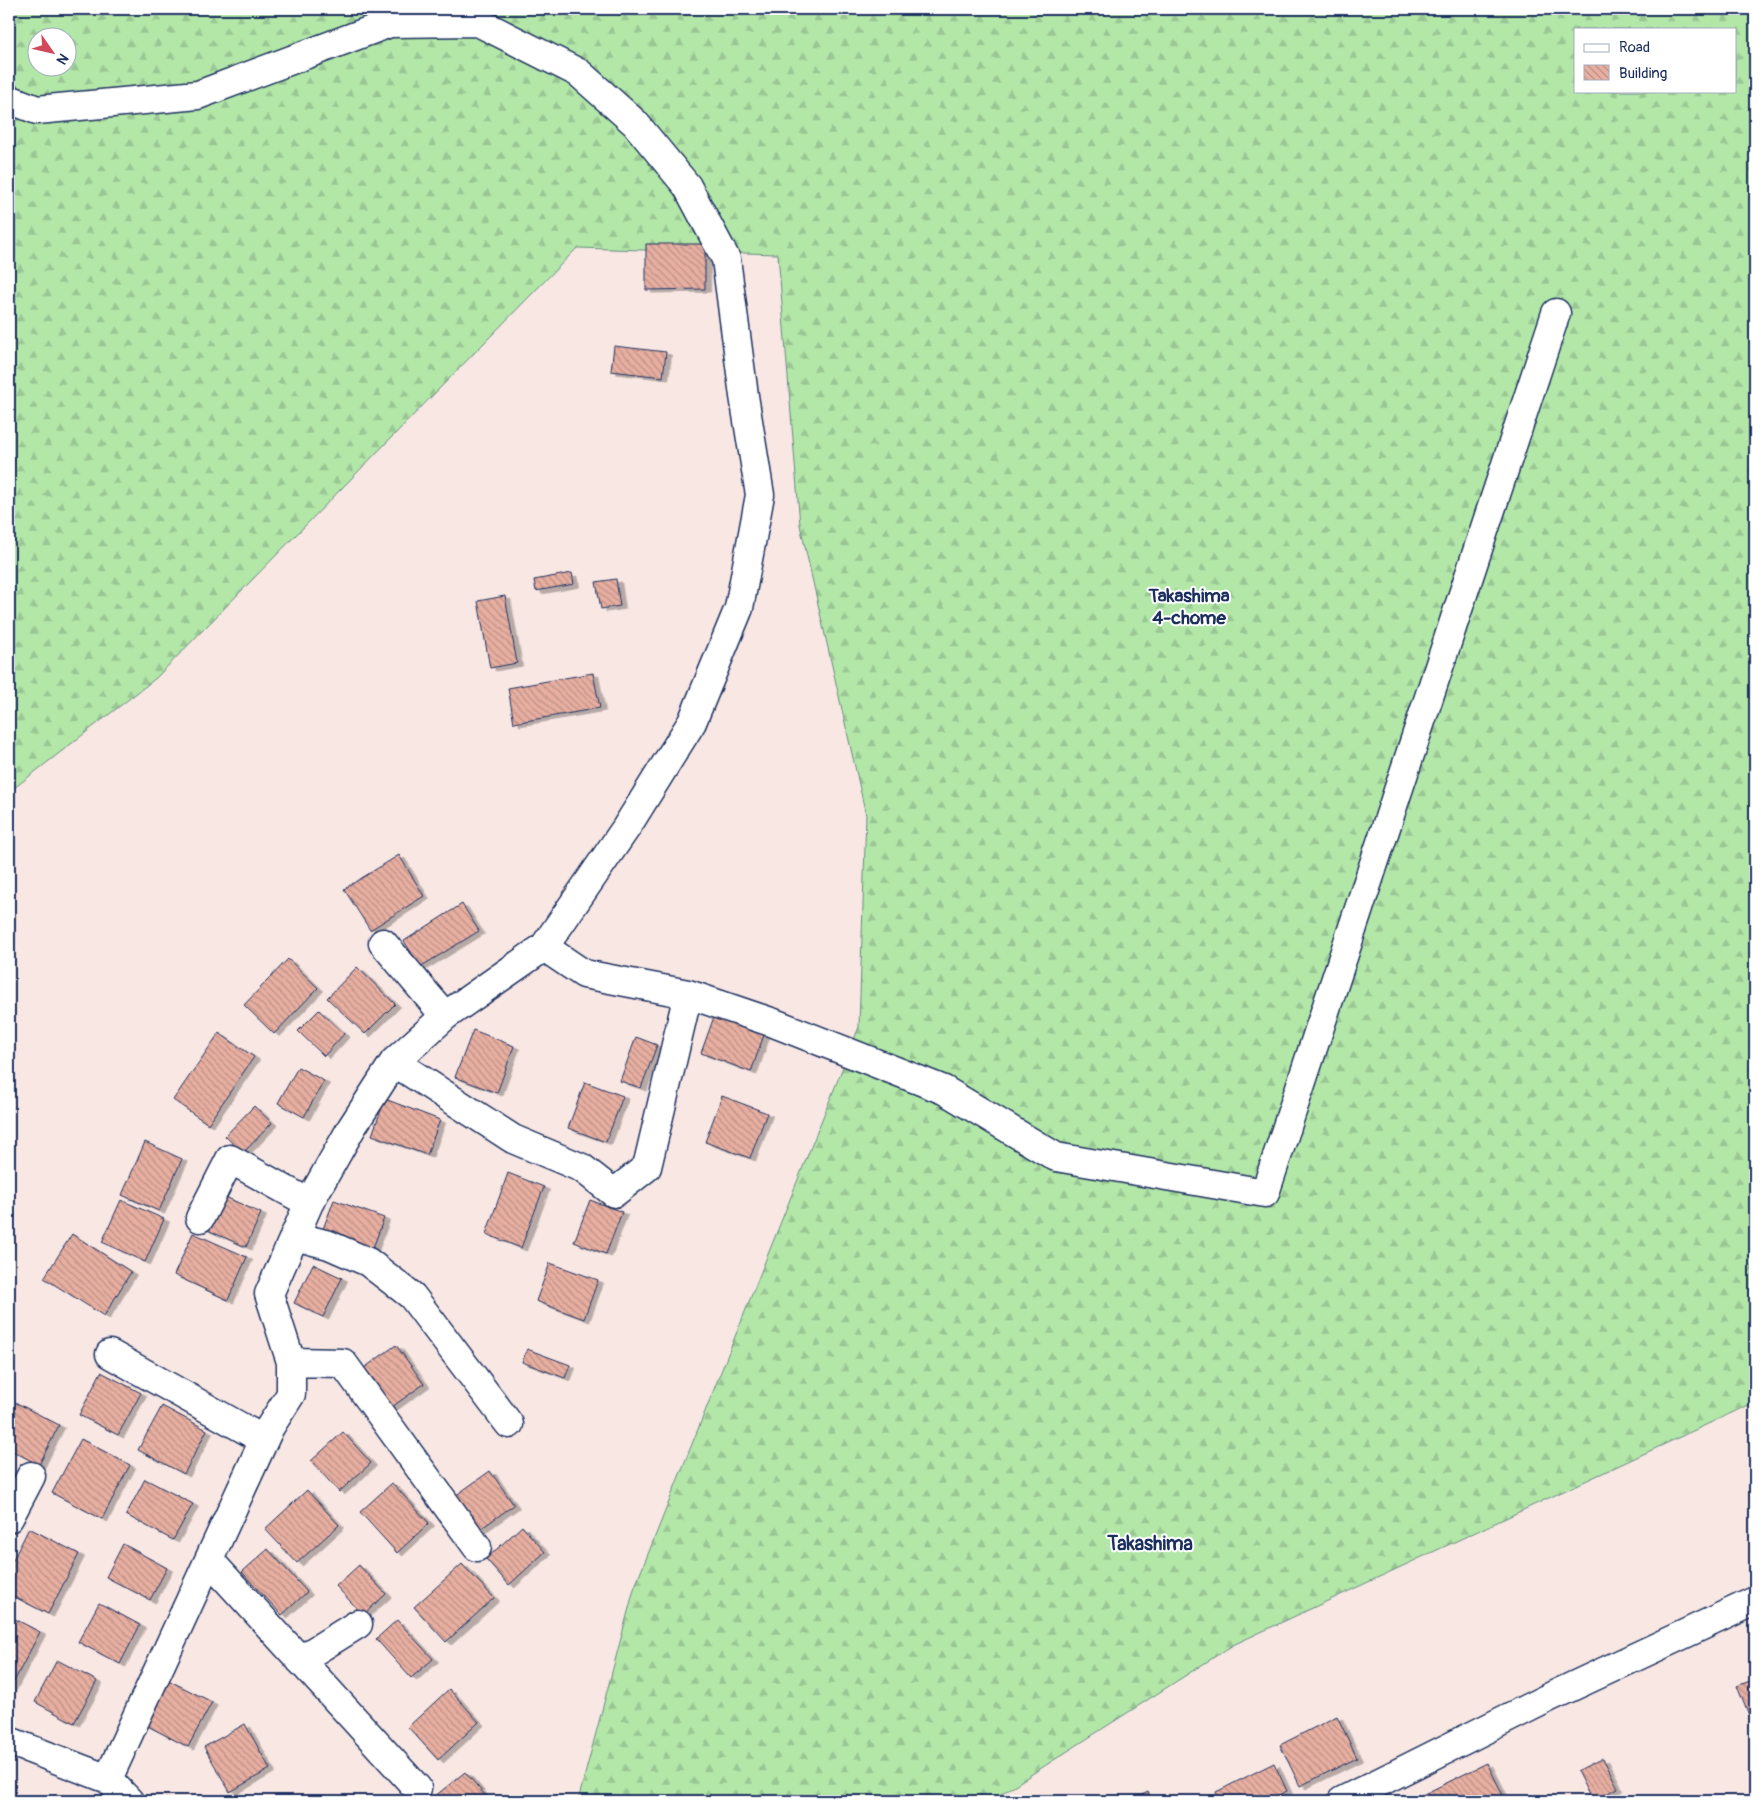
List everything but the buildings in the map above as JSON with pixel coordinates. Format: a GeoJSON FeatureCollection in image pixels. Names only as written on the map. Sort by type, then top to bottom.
{"type":"FeatureCollection","features":[{"type":"Feature","properties":{"kind":"street"},"geometry":{"type":"LineString","coordinates":[[9,99],[37,110],[198,95],[390,23],[478,22],[579,72],[636,124],[687,186],[726,259],[744,396],[760,495],[739,608],[692,722],[626,828],[544,947],[444,1016],[394,1062],[352,1127],[308,1203],[269,1294],[291,1362],[290,1394],[270,1427],[108,1779]]}},
{"type":"Feature","properties":{"kind":"street"},"geometry":{"type":"LineString","coordinates":[[544,947],[584,974],[688,994],[774,1024],[944,1090],[1056,1157],[1265,1193],[1556,313]]}},
{"type":"Feature","properties":{"kind":"street"},"geometry":{"type":"LineString","coordinates":[[383,943],[444,1016]]}},
{"type":"Feature","properties":{"kind":"street"},"geometry":{"type":"LineString","coordinates":[[394,1062],[513,1138],[582,1168],[614,1193],[647,1167],[688,994]]}},
{"type":"Feature","properties":{"kind":"street"},"geometry":{"type":"LineString","coordinates":[[200,1218],[230,1159],[308,1203]]}},
{"type":"Feature","properties":{"kind":"street"},"geometry":{"type":"LineString","coordinates":[[294,1236],[329,1245],[368,1262],[412,1296],[509,1424]]}},
{"type":"Feature","properties":{"kind":"street"},"geometry":{"type":"LineString","coordinates":[[110,1354],[264,1440]]}},
{"type":"Feature","properties":{"kind":"street"},"geometry":{"type":"LineString","coordinates":[[291,1362],[343,1363],[476,1547]]}},
{"type":"Feature","properties":{"kind":"street"},"geometry":{"type":"LineString","coordinates":[[9,1518],[31,1476]]}},
{"type":"Feature","properties":{"kind":"street"},"geometry":{"type":"LineString","coordinates":[[209,1560],[417,1788]]}},
{"type":"Feature","properties":{"kind":"street"},"geometry":{"type":"LineString","coordinates":[[1342,1801],[1552,1696],[1755,1601]]}},
{"type":"Feature","properties":{"kind":"street"},"geometry":{"type":"LineString","coordinates":[[300,1660],[358,1624]]}},
{"type":"Feature","properties":{"kind":"street"},"geometry":{"type":"LineString","coordinates":[[9,1741],[108,1779],[128,1801]]}},
{"type":"Feature","properties":{"kind":"green space"},"geometry":{"type":"Polygon","coordinates":[[[9,9],[1755,9],[1755,1402],[1233,1645],[990,1801],[578,1801],[634,1589],[859,1027],[866,815],[800,525],[778,254],[577,248],[156,678],[9,792],[9,9]]]}},
{"type":"Feature","properties":{"kind":"district","name":"Takashima 4-chome"},"geometry":{"type":"Point","coordinates":[1189,607]}},
{"type":"Feature","properties":{"kind":"district","name":"Takashima"},"geometry":{"type":"Point","coordinates":[1150,1543]}}]}
